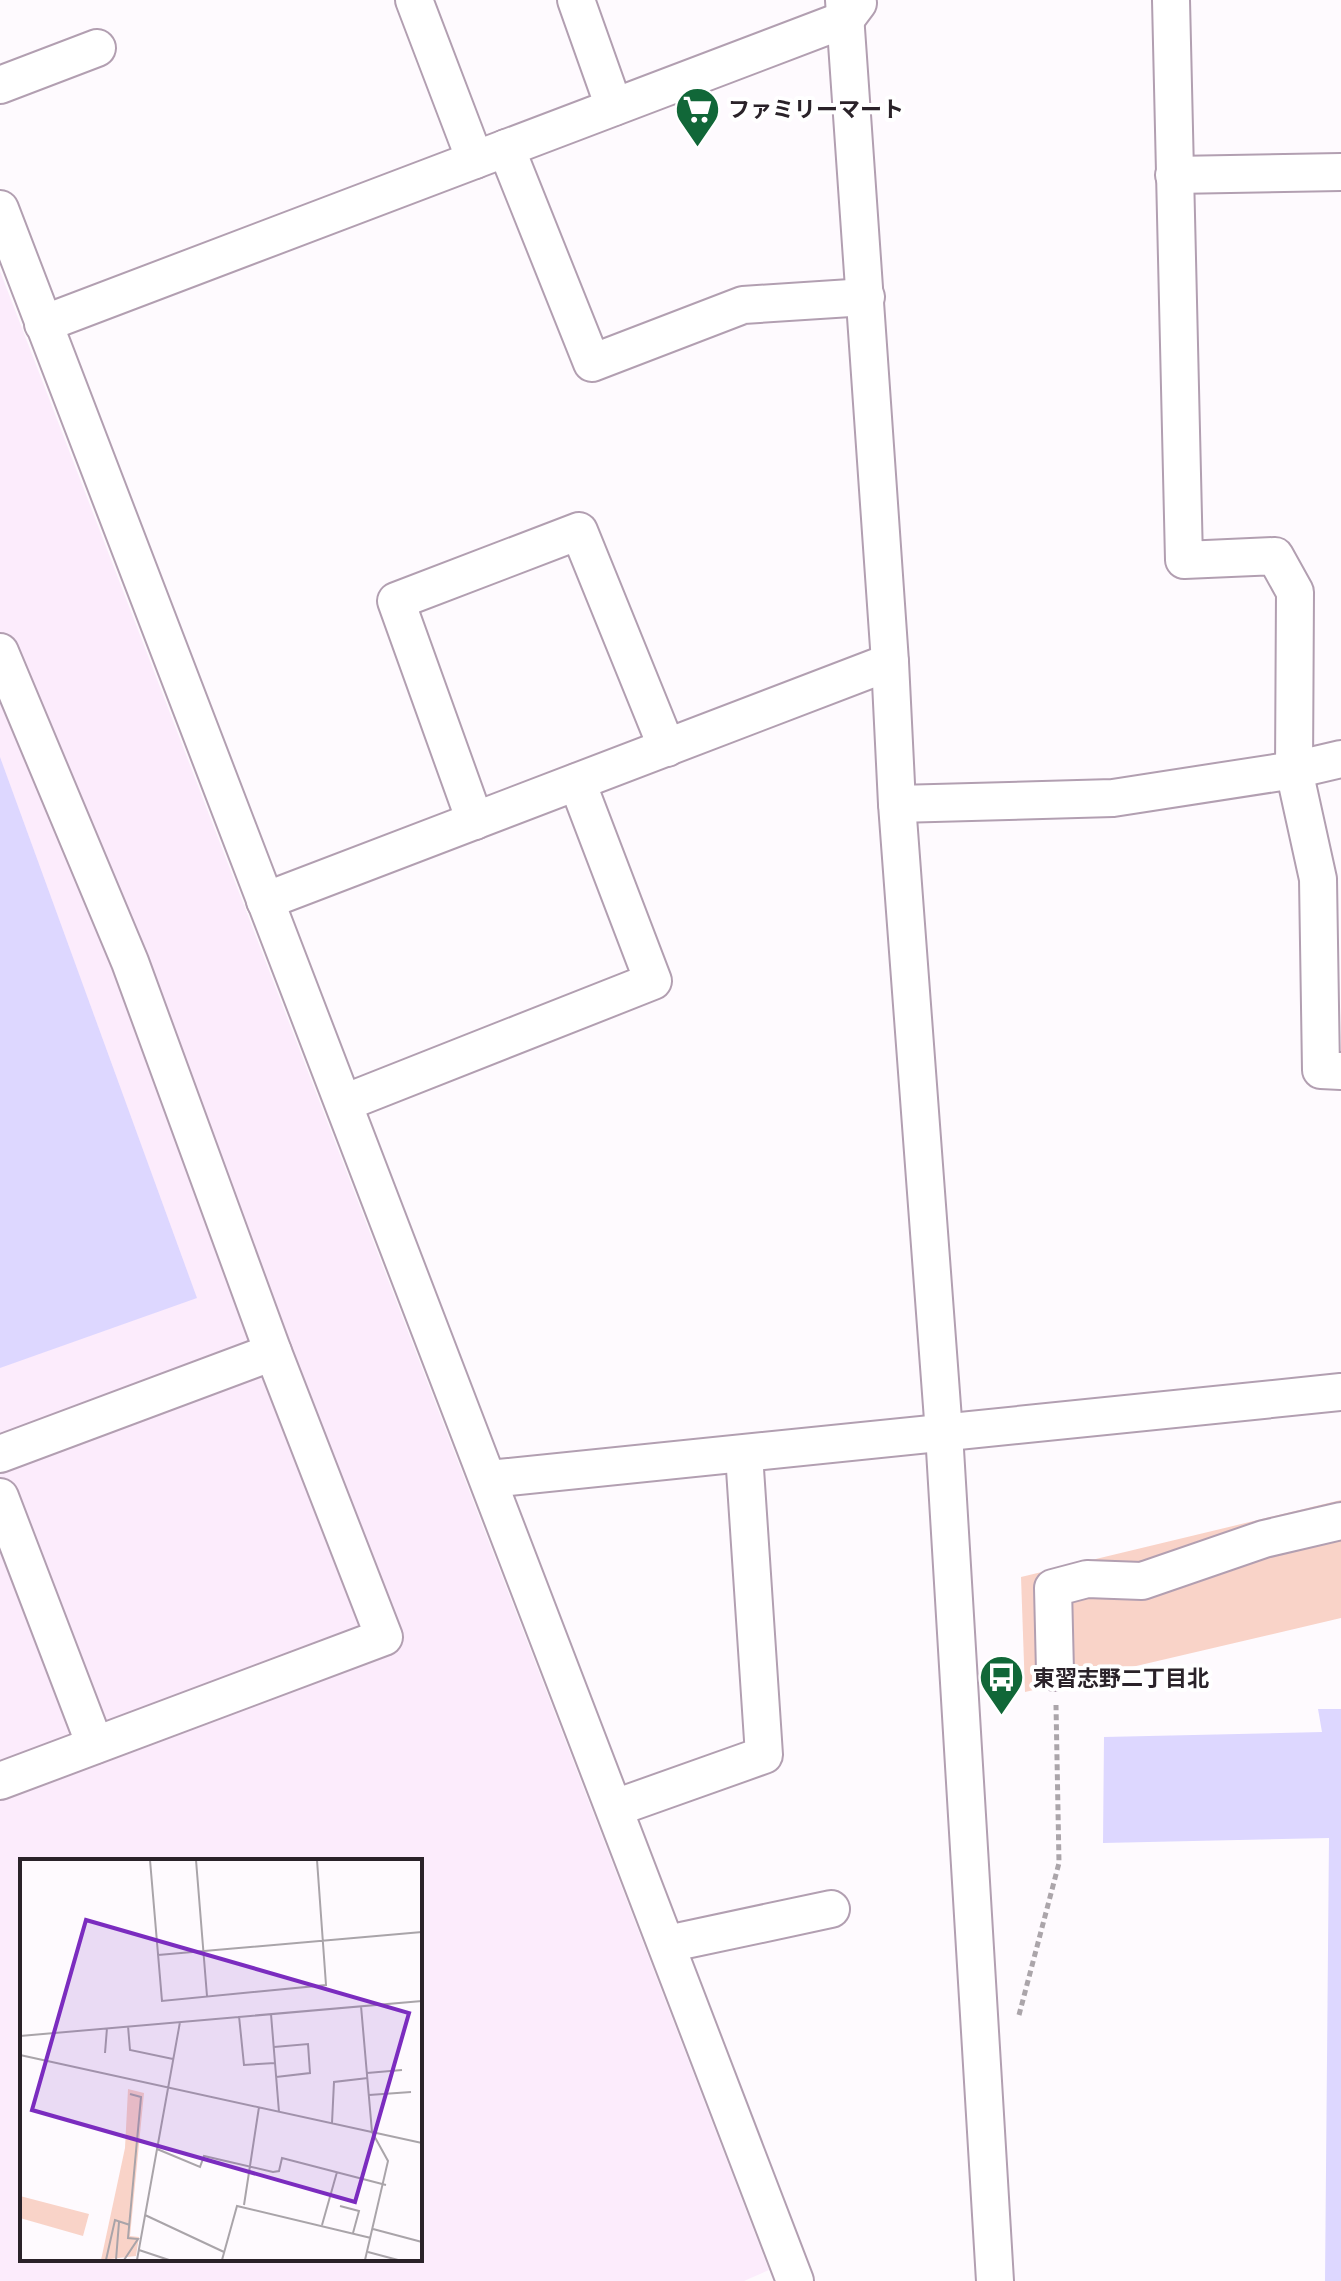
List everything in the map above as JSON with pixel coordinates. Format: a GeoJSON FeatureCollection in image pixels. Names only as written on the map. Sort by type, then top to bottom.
{"type":"FeatureCollection","features":[{"type":"Feature","properties":{"kind":"street"},"geometry":{"type":"LineString","coordinates":[[414,0],[592,363],[743,305],[866,297]]}},
{"type":"Feature","properties":{"kind":"street"},"geometry":{"type":"LineString","coordinates":[[576,0],[614,107]]}},
{"type":"Feature","properties":{"kind":"street"},"geometry":{"type":"LineString","coordinates":[[1171,0],[1184,560],[1275,556],[1295,592],[1294,770],[1318,879],[1321,1070],[1341,1071]]}},
{"type":"Feature","properties":{"kind":"street"},"geometry":{"type":"LineString","coordinates":[[43,324],[614,107],[850,6],[897,804],[944,1433],[995,2281]]}},
{"type":"Feature","properties":{"kind":"street"},"geometry":{"type":"LineString","coordinates":[[0,85],[97,48]]}},
{"type":"Feature","properties":{"kind":"street"},"geometry":{"type":"LineString","coordinates":[[1174,175],[1341,172]]}},
{"type":"Feature","properties":{"kind":"street"},"geometry":{"type":"LineString","coordinates":[[0,209],[795,2281]]}},
{"type":"Feature","properties":{"kind":"street"},"geometry":{"type":"LineString","coordinates":[[475,821],[396,601],[564,536],[579,531],[667,748]]}},
{"type":"Feature","properties":{"kind":"street"},"geometry":{"type":"LineString","coordinates":[[0,652],[130,962],[273,1352],[384,1637],[0,1781]]}},
{"type":"Feature","properties":{"kind":"street"},"geometry":{"type":"LineString","coordinates":[[265,901],[890,662]]}},
{"type":"Feature","properties":{"kind":"street"},"geometry":{"type":"LineString","coordinates":[[897,804],[1113,798],[1294,770],[1341,759]]}},
{"type":"Feature","properties":{"kind":"street"},"geometry":{"type":"LineString","coordinates":[[344,1103],[653,981],[577,782]]}},
{"type":"Feature","properties":{"kind":"street"},"geometry":{"type":"LineString","coordinates":[[0,1454],[273,1352]]}},
{"type":"Feature","properties":{"kind":"street"},"geometry":{"type":"LineString","coordinates":[[489,1479],[1341,1392]]}},
{"type":"Feature","properties":{"kind":"street"},"geometry":{"type":"LineString","coordinates":[[615,1808],[764,1755],[744,1454]]}},
{"type":"Feature","properties":{"kind":"street"},"geometry":{"type":"LineString","coordinates":[[0,1497],[95,1745]]}},
{"type":"Feature","properties":{"kind":"street"},"geometry":{"type":"LineString","coordinates":[[1055,1672],[1053,1588],[1087,1579],[1142,1581],[1264,1539],[1341,1521]]}},
{"type":"Feature","properties":{"kind":"street"},"geometry":{"type":"LineString","coordinates":[[667,1944],[831,1909]]}},
{"type":"Feature","properties":{"kind":"path"},"geometry":{"type":"LineString","coordinates":[[1019,2015],[1059,1863],[1055,1672]]}},
{"type":"Feature","properties":{"kind":"shaded area"},"geometry":{"type":"Polygon","coordinates":[[[0,271],[769,2270],[744,2281],[0,2281],[0,271]]]}},
{"type":"Feature","properties":{"kind":"shaded area"},"geometry":{"type":"Polygon","coordinates":[[[1341,1500],[1341,1618],[1025,1692],[1021,1577],[1341,1500]]]}},
{"type":"Feature","properties":{"kind":"building"},"geometry":{"type":"Polygon","coordinates":[[[0,757],[197,1298],[0,1368],[0,757]]]}},
{"type":"Feature","properties":{"kind":"building"},"geometry":{"type":"Polygon","coordinates":[[[1318,1709],[1341,1709],[1341,2281],[1325,2281],[1329,1838],[1103,1843],[1104,1737],[1322,1732],[1318,1709]]]}},
{"type":"Feature","properties":{"kind":"place","name":"ファミリーマート"},"geometry":{"type":"Point","coordinates":[697,148]}},
{"type":"Feature","properties":{"kind":"place","name":"東習志野二丁目北"},"geometry":{"type":"Point","coordinates":[1002,1717]}}]}
